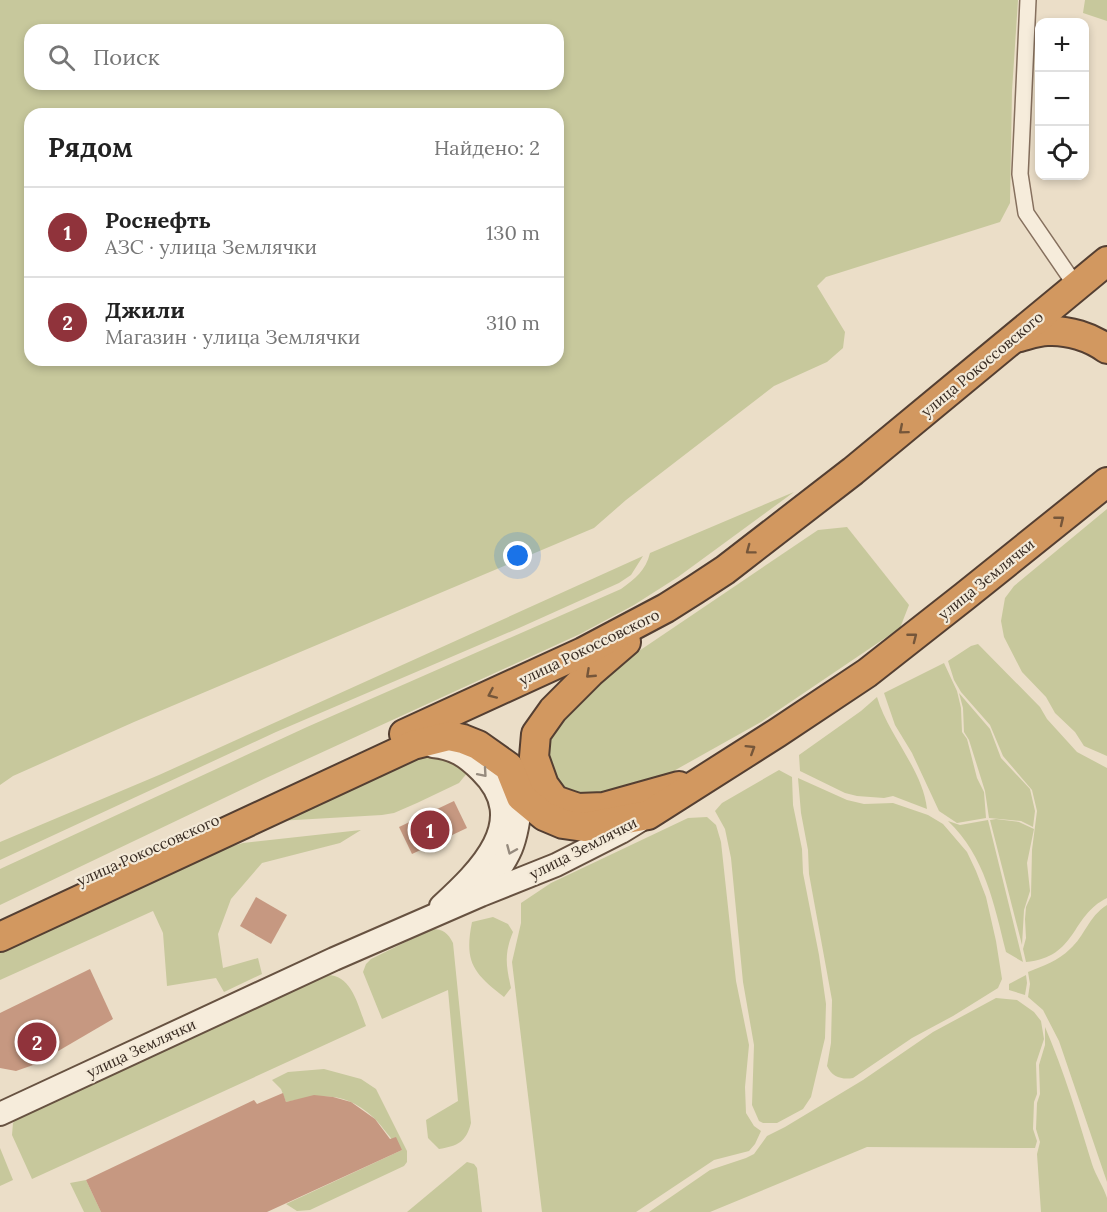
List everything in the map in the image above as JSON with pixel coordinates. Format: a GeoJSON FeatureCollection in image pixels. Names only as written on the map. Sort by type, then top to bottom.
{"type":"FeatureCollection","features":[{"type":"Feature","properties":{"kind":"highway","name":"улица Рокоссовского"},"geometry":{"type":"LineString","coordinates":[[0,917],[584,652],[666,608],[725,570],[853,471],[1107,261]]}},
{"type":"Feature","properties":{"kind":"highway"},"geometry":{"type":"LineString","coordinates":[[1013,338],[1048,331],[1077,334],[1107,349]]}},
{"type":"Feature","properties":{"kind":"highway","name":"улица Землячки"},"geometry":{"type":"LineString","coordinates":[[648,814],[867,673],[1107,482]]}},
{"type":"Feature","properties":{"kind":"highway"},"geometry":{"type":"LineString","coordinates":[[666,608],[591,673],[553,710],[536,734],[534,757],[544,785],[555,800],[578,808],[604,807],[701,780]]}},
{"type":"Feature","properties":{"kind":"highway"},"geometry":{"type":"LineString","coordinates":[[584,652],[551,684],[530,710],[519,729],[509,767],[522,797],[544,816],[563,824],[585,827],[648,814]]}},
{"type":"Feature","properties":{"kind":"highway","name":"улица Рокоссовского"},"geometry":{"type":"LineString","coordinates":[[0,937],[413,745],[450,736],[463,739],[493,754],[509,767]]}},
{"type":"Feature","properties":{"kind":"main road"},"geometry":{"type":"LineString","coordinates":[[413,745],[453,749],[469,758],[497,791],[502,808],[495,845],[484,863],[467,882],[424,921]]}},
{"type":"Feature","properties":{"kind":"main road"},"geometry":{"type":"LineString","coordinates":[[481,894],[502,868],[512,849],[519,828],[522,797]]}},
{"type":"Feature","properties":{"kind":"main road","name":"улица Землячки"},"geometry":{"type":"LineString","coordinates":[[0,1114],[294,977],[481,894],[556,865],[621,832],[648,814]]}},
{"type":"Feature","properties":{"kind":"street"},"geometry":{"type":"LineString","coordinates":[[1028,0],[1020,174],[1026,213],[1076,286]]}},
{"type":"Feature","properties":{"kind":"green space"},"geometry":{"type":"Polygon","coordinates":[[[0,0],[1018,0],[1012,91],[1010,203],[1000,222],[826,277],[817,286],[845,332],[843,348],[827,362],[774,386],[626,500],[594,528],[134,722],[13,776],[0,785],[0,0]]]}},
{"type":"Feature","properties":{"kind":"green space"},"geometry":{"type":"Polygon","coordinates":[[[1085,0],[1107,0],[1107,21],[1083,13],[1085,0]]]}},
{"type":"Feature","properties":{"kind":"green space"},"geometry":{"type":"Polygon","coordinates":[[[794,492],[678,577],[634,605],[580,634],[266,778],[0,905],[0,869],[307,727],[621,589],[639,574],[650,553],[794,492]]]}},
{"type":"Feature","properties":{"kind":"green space"},"geometry":{"type":"Polygon","coordinates":[[[1107,509],[1107,756],[1084,746],[1075,732],[1055,713],[1046,697],[1022,672],[1004,637],[1001,621],[1005,598],[1014,586],[1107,509]]]}},
{"type":"Feature","properties":{"kind":"green space"},"geometry":{"type":"Polygon","coordinates":[[[847,527],[909,605],[900,628],[761,722],[654,782],[581,799],[559,790],[544,762],[546,733],[599,678],[818,530],[847,527]]]}},
{"type":"Feature","properties":{"kind":"green space"},"geometry":{"type":"Polygon","coordinates":[[[643,556],[631,575],[619,583],[276,732],[0,860],[0,842],[159,775],[643,556]]]}},
{"type":"Feature","properties":{"kind":"green space"},"geometry":{"type":"Polygon","coordinates":[[[978,644],[1040,707],[1047,719],[1077,752],[1107,768],[1107,898],[1086,915],[1065,944],[1043,959],[1026,962],[1023,949],[1026,938],[1026,907],[1031,896],[1032,850],[1037,811],[1032,790],[1003,756],[990,725],[961,692],[954,680],[948,661],[978,644]]]}},
{"type":"Feature","properties":{"kind":"green space"},"geometry":{"type":"Polygon","coordinates":[[[944,663],[957,691],[961,708],[962,732],[967,739],[977,778],[984,792],[986,818],[957,823],[939,811],[912,753],[895,725],[884,693],[944,663]]]}},
{"type":"Feature","properties":{"kind":"green space"},"geometry":{"type":"Polygon","coordinates":[[[959,693],[990,729],[1001,758],[1030,789],[1035,811],[1033,827],[1021,821],[989,818],[985,791],[969,740],[964,732],[963,708],[959,693]]]}},
{"type":"Feature","properties":{"kind":"green space"},"geometry":{"type":"Polygon","coordinates":[[[877,697],[889,725],[919,780],[927,809],[893,796],[884,798],[845,793],[800,771],[799,755],[877,697]]]}},
{"type":"Feature","properties":{"kind":"green space"},"geometry":{"type":"Polygon","coordinates":[[[426,755],[452,756],[468,772],[459,783],[394,813],[260,822],[426,755]]]}},
{"type":"Feature","properties":{"kind":"green space"},"geometry":{"type":"Polygon","coordinates":[[[779,770],[792,777],[793,805],[802,849],[803,873],[826,1004],[825,1038],[811,1097],[803,1109],[777,1123],[763,1123],[759,1121],[752,1105],[754,1045],[743,982],[731,858],[725,829],[715,811],[722,803],[779,770]]]}},
{"type":"Feature","properties":{"kind":"green space"},"geometry":{"type":"Polygon","coordinates":[[[798,778],[847,800],[864,804],[893,803],[928,815],[943,824],[967,852],[976,871],[986,897],[996,941],[1002,979],[998,988],[912,1038],[853,1078],[838,1077],[827,1066],[831,1043],[832,1000],[809,874],[798,778]]]}},
{"type":"Feature","properties":{"kind":"green space"},"geometry":{"type":"Polygon","coordinates":[[[707,817],[716,825],[721,842],[736,981],[749,1045],[745,1087],[746,1113],[754,1126],[761,1131],[749,1151],[714,1160],[636,1212],[542,1212],[512,962],[521,923],[521,903],[551,883],[688,818],[707,817]]]}},
{"type":"Feature","properties":{"kind":"green space"},"geometry":{"type":"Polygon","coordinates":[[[988,820],[1023,962],[1006,952],[992,899],[979,865],[971,849],[948,821],[960,825],[988,820]]]}},
{"type":"Feature","properties":{"kind":"green space"},"geometry":{"type":"Polygon","coordinates":[[[990,820],[1019,822],[1034,829],[1027,863],[1030,891],[1024,910],[1022,945],[990,820]]]}},
{"type":"Feature","properties":{"kind":"green space"},"geometry":{"type":"Polygon","coordinates":[[[361,830],[340,843],[262,863],[231,899],[218,934],[223,968],[258,958],[262,974],[224,992],[216,978],[167,986],[163,933],[153,911],[0,980],[0,951],[201,856],[243,843],[361,830]]]}},
{"type":"Feature","properties":{"kind":"green space"},"geometry":{"type":"Polygon","coordinates":[[[1107,905],[1107,1182],[1059,1041],[1043,1010],[1028,997],[1030,984],[1028,972],[1050,963],[1065,953],[1075,944],[1095,915],[1107,905]]]}},
{"type":"Feature","properties":{"kind":"green space"},"geometry":{"type":"Polygon","coordinates":[[[493,917],[508,924],[513,932],[507,960],[511,988],[504,997],[478,973],[470,957],[472,922],[493,917]]]}},
{"type":"Feature","properties":{"kind":"green space"},"geometry":{"type":"Polygon","coordinates":[[[432,929],[445,932],[453,943],[471,1123],[464,1139],[439,1149],[428,1138],[426,1120],[458,1101],[448,990],[382,1019],[363,972],[371,959],[432,929]]]}},
{"type":"Feature","properties":{"kind":"green space"},"geometry":{"type":"Polygon","coordinates":[[[326,975],[335,976],[348,985],[357,1001],[366,1026],[32,1179],[12,1135],[13,1123],[18,1117],[326,975]]]}},
{"type":"Feature","properties":{"kind":"green space"},"geometry":{"type":"Polygon","coordinates":[[[1026,975],[1025,995],[1009,990],[1009,984],[1026,975]]]}},
{"type":"Feature","properties":{"kind":"green space"},"geometry":{"type":"Polygon","coordinates":[[[996,998],[1017,1000],[1034,1012],[1041,1021],[1044,1039],[1036,1063],[1037,1094],[1034,1102],[1033,1129],[1037,1141],[1035,1148],[867,1147],[710,1212],[649,1212],[710,1170],[754,1154],[767,1136],[863,1080],[933,1032],[996,998]]]}},
{"type":"Feature","properties":{"kind":"green space"},"geometry":{"type":"Polygon","coordinates":[[[1045,1027],[1065,1078],[1093,1168],[1106,1195],[1107,1212],[1041,1212],[1037,1154],[1040,1142],[1036,1129],[1037,1103],[1040,1094],[1039,1065],[1045,1045],[1045,1027]]]}},
{"type":"Feature","properties":{"kind":"green space"},"geometry":{"type":"Polygon","coordinates":[[[324,1069],[361,1079],[376,1089],[407,1151],[407,1162],[404,1166],[310,1210],[297,1211],[286,1204],[402,1150],[374,1118],[353,1103],[322,1096],[286,1102],[281,1089],[272,1080],[288,1072],[324,1069]]]}},
{"type":"Feature","properties":{"kind":"green space"},"geometry":{"type":"Polygon","coordinates":[[[0,1148],[13,1180],[0,1186],[0,1148]]]}},
{"type":"Feature","properties":{"kind":"green space"},"geometry":{"type":"Polygon","coordinates":[[[467,1162],[474,1164],[477,1168],[482,1212],[407,1212],[467,1162]]]}},
{"type":"Feature","properties":{"kind":"green space"},"geometry":{"type":"Polygon","coordinates":[[[86,1180],[101,1212],[84,1212],[70,1183],[86,1180]]]}},
{"type":"Feature","properties":{"kind":"building"},"geometry":{"type":"Polygon","coordinates":[[[454,801],[467,828],[412,854],[399,827],[454,801]]]}},
{"type":"Feature","properties":{"kind":"building"},"geometry":{"type":"Polygon","coordinates":[[[256,897],[287,915],[271,944],[240,926],[256,897]]]}},
{"type":"Feature","properties":{"kind":"building"},"geometry":{"type":"Polygon","coordinates":[[[90,969],[113,1019],[36,1064],[16,1071],[0,1068],[0,1013],[90,969]]]}},
{"type":"Feature","properties":{"kind":"building"},"geometry":{"type":"Polygon","coordinates":[[[283,1093],[286,1102],[314,1095],[351,1102],[375,1119],[390,1139],[396,1137],[402,1150],[267,1212],[101,1212],[86,1180],[254,1100],[257,1104],[283,1093]]]}},
{"type":"Feature","properties":{"kind":"place","name":"Роснефть"},"geometry":{"type":"Point","coordinates":[430,830]}},
{"type":"Feature","properties":{"kind":"place","name":"Джили"},"geometry":{"type":"Point","coordinates":[37,1042]}}]}
